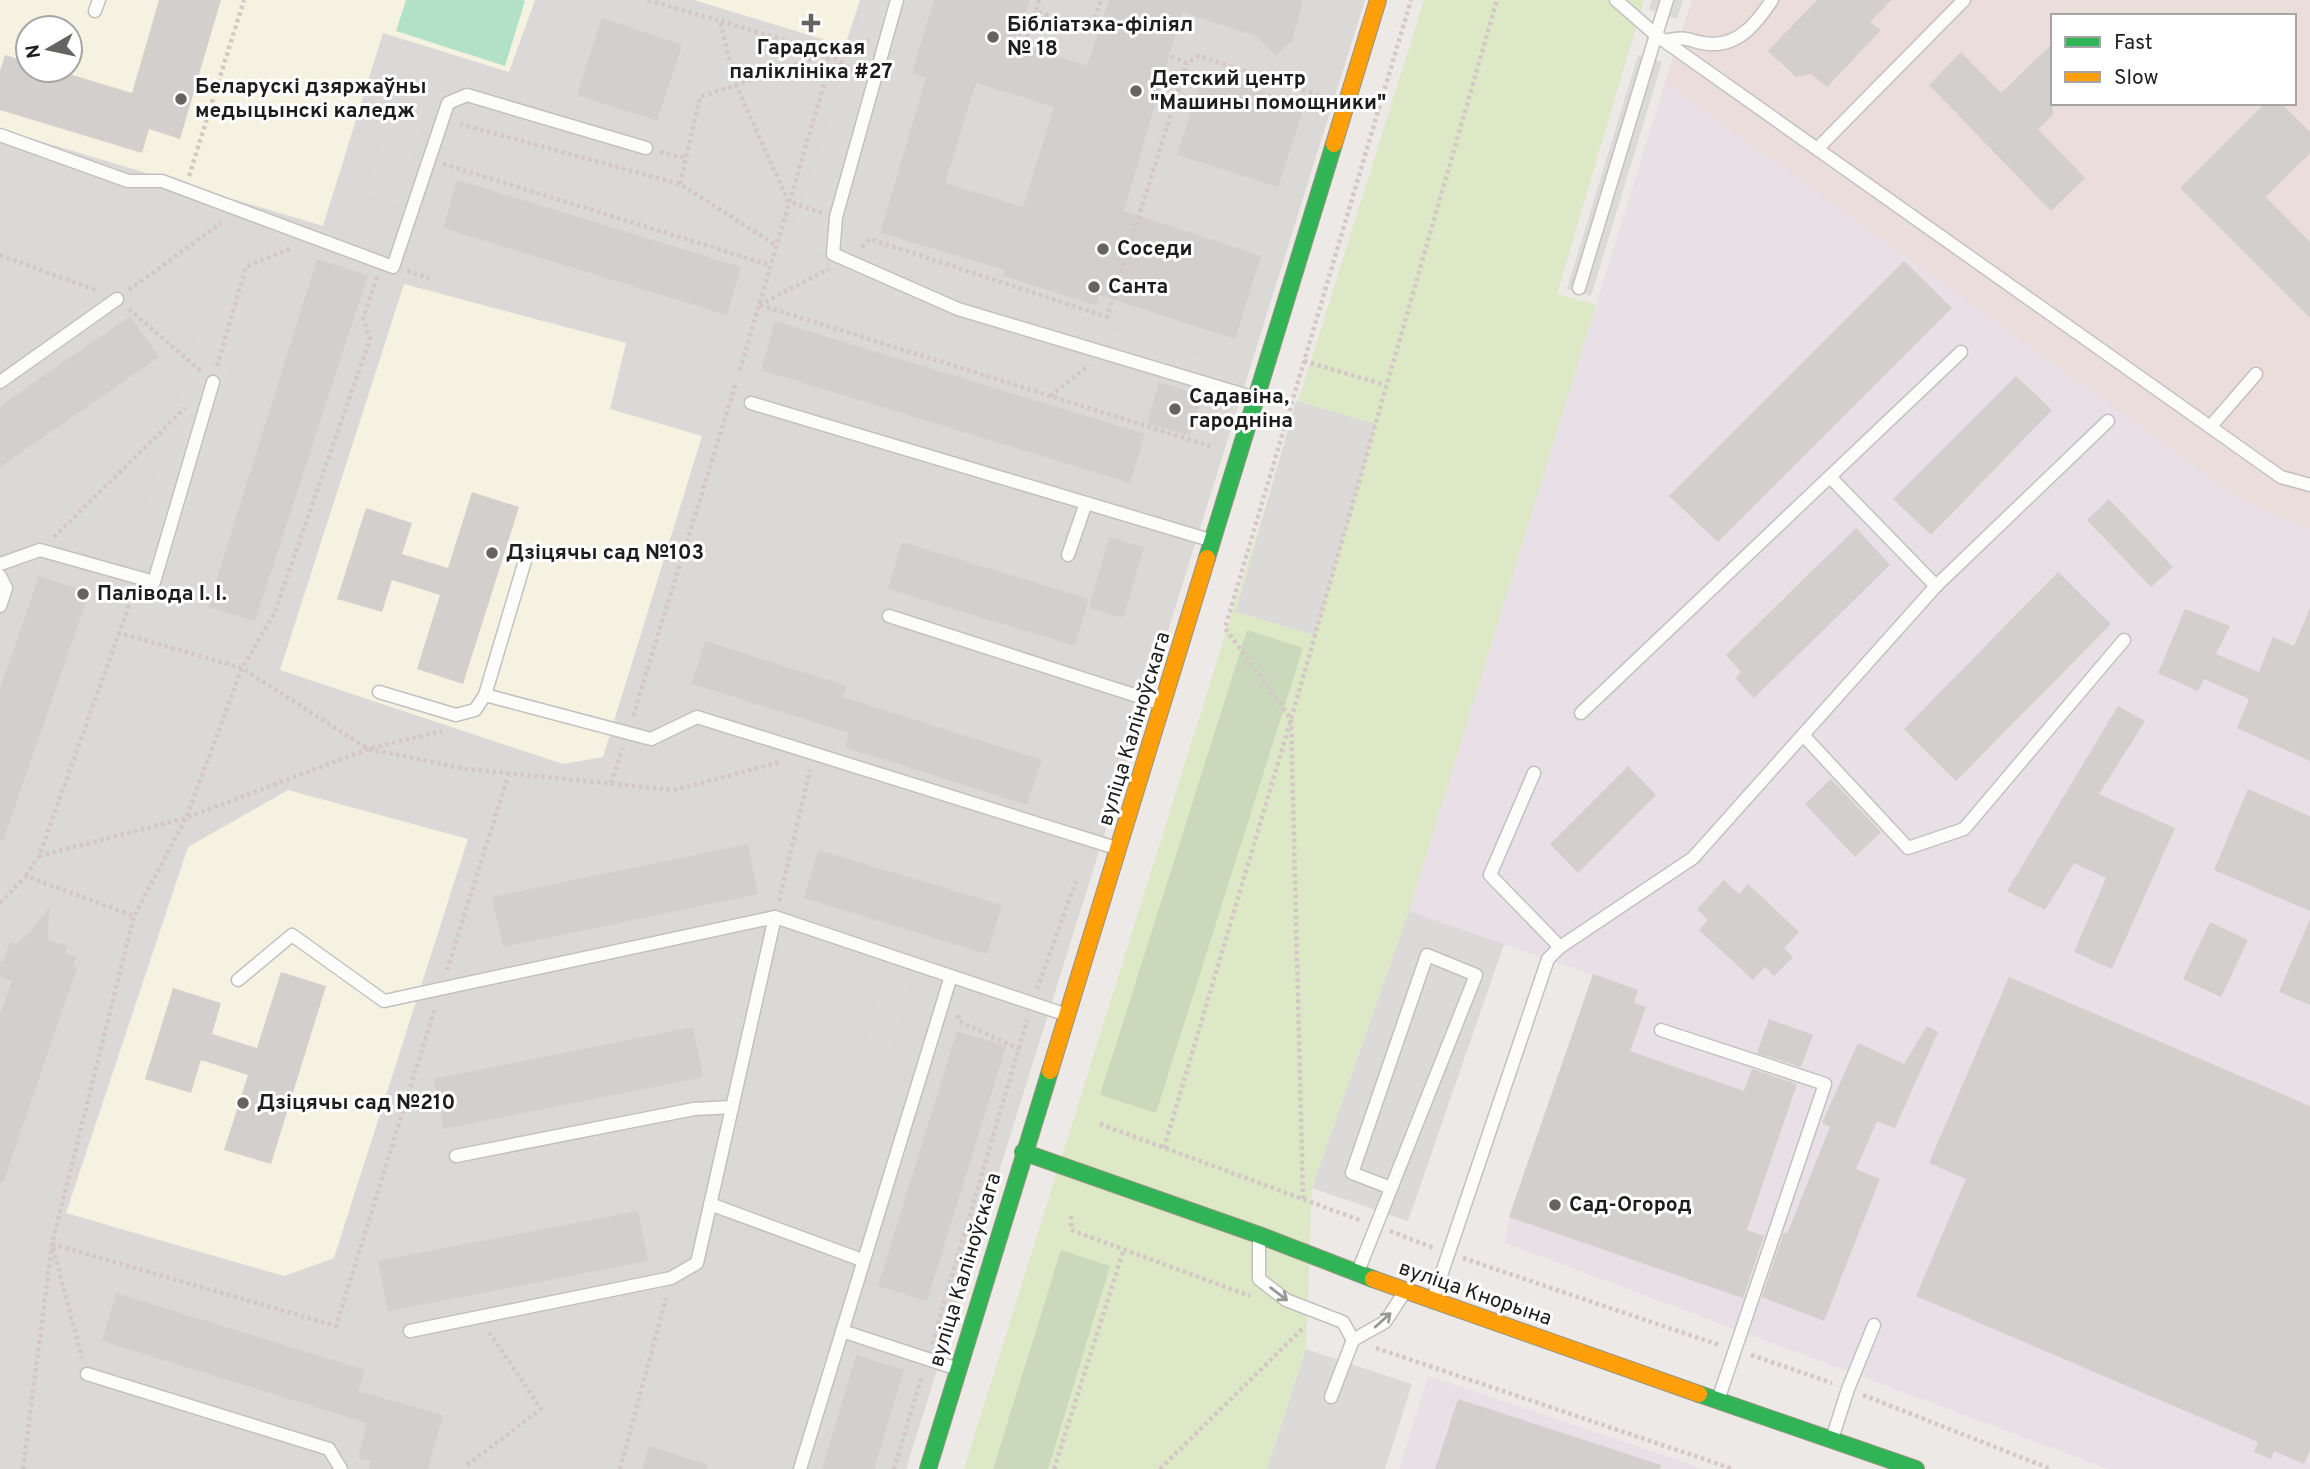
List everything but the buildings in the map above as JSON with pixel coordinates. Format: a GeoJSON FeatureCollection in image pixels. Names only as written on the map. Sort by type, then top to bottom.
{"type":"FeatureCollection","features":[{"type":"Feature","properties":{"kind":"main road","name":"вуліца Каліноўскага"},"geometry":{"type":"LineString","coordinates":[[928,1469],[1023,1152],[1120,849],[1258,399],[1378,0]]}},
{"type":"Feature","properties":{"kind":"main road","name":"вуліца Кнорына"},"geometry":{"type":"LineString","coordinates":[[1023,1152],[1259,1235],[1432,1302],[1916,1469]]}},
{"type":"Feature","properties":{"kind":"lane"},"geometry":{"type":"LineString","coordinates":[[897,0],[836,217],[833,254],[958,309],[1258,399]]}},
{"type":"Feature","properties":{"kind":"lane"},"geometry":{"type":"LineString","coordinates":[[1616,0],[1661,38],[2281,477],[2308,481]]}},
{"type":"Feature","properties":{"kind":"lane"},"geometry":{"type":"LineString","coordinates":[[1579,288],[1661,38],[1667,0]]}},
{"type":"Feature","properties":{"kind":"lane"},"geometry":{"type":"LineString","coordinates":[[1661,38],[1683,36],[1712,44],[1730,41],[1755,26],[1772,0]]}},
{"type":"Feature","properties":{"kind":"lane"},"geometry":{"type":"LineString","coordinates":[[1817,149],[1965,0]]}},
{"type":"Feature","properties":{"kind":"lane"},"geometry":{"type":"LineString","coordinates":[[0,135],[128,181],[162,181],[393,267],[448,103],[467,95],[646,148]]}},
{"type":"Feature","properties":{"kind":"lane"},"geometry":{"type":"LineString","coordinates":[[0,382],[117,299]]}},
{"type":"Feature","properties":{"kind":"lane"},"geometry":{"type":"LineString","coordinates":[[1581,713],[1961,352]]}},
{"type":"Feature","properties":{"kind":"lane"},"geometry":{"type":"LineString","coordinates":[[2211,426],[2256,374]]}},
{"type":"Feature","properties":{"kind":"lane"},"geometry":{"type":"LineString","coordinates":[[0,564],[40,550],[154,582],[213,382]]}},
{"type":"Feature","properties":{"kind":"lane"},"geometry":{"type":"LineString","coordinates":[[751,403],[1214,541]]}},
{"type":"Feature","properties":{"kind":"lane"},"geometry":{"type":"LineString","coordinates":[[1432,1302],[1548,959],[1560,947],[1693,858],[1936,586],[2108,421]]}},
{"type":"Feature","properties":{"kind":"lane"},"geometry":{"type":"LineString","coordinates":[[1830,477],[1936,586]]}},
{"type":"Feature","properties":{"kind":"lane"},"geometry":{"type":"LineString","coordinates":[[1068,555],[1086,503]]}},
{"type":"Feature","properties":{"kind":"lane"},"geometry":{"type":"LineString","coordinates":[[379,692],[456,715],[475,709],[485,695],[527,554]]}},
{"type":"Feature","properties":{"kind":"lane"},"geometry":{"type":"LineString","coordinates":[[0,576],[6,588],[0,606]]}},
{"type":"Feature","properties":{"kind":"lane"},"geometry":{"type":"LineString","coordinates":[[889,616],[1164,705]]}},
{"type":"Feature","properties":{"kind":"lane"},"geometry":{"type":"LineString","coordinates":[[1803,735],[1908,848],[1965,828],[2124,640]]}},
{"type":"Feature","properties":{"kind":"lane"},"geometry":{"type":"LineString","coordinates":[[485,695],[651,739],[697,717],[1120,849]]}},
{"type":"Feature","properties":{"kind":"lane"},"geometry":{"type":"LineString","coordinates":[[1534,773],[1490,876],[1560,947]]}},
{"type":"Feature","properties":{"kind":"lane"},"geometry":{"type":"LineString","coordinates":[[410,1331],[671,1278],[697,1263],[775,917]]}},
{"type":"Feature","properties":{"kind":"lane"},"geometry":{"type":"LineString","coordinates":[[238,980],[292,934],[384,1001],[775,917],[1067,1015]]}},
{"type":"Feature","properties":{"kind":"lane"},"geometry":{"type":"LineString","coordinates":[[1357,1274],[1476,975],[1427,955],[1352,1173],[1391,1188]]}},
{"type":"Feature","properties":{"kind":"lane"},"geometry":{"type":"LineString","coordinates":[[800,1469],[951,976]]}},
{"type":"Feature","properties":{"kind":"lane"},"geometry":{"type":"LineString","coordinates":[[1661,1030],[1825,1084],[1718,1400]]}},
{"type":"Feature","properties":{"kind":"lane"},"geometry":{"type":"LineString","coordinates":[[456,1156],[694,1110],[732,1107]]}},
{"type":"Feature","properties":{"kind":"lane"},"geometry":{"type":"LineString","coordinates":[[710,1204],[862,1260]]}},
{"type":"Feature","properties":{"kind":"lane"},"geometry":{"type":"LineString","coordinates":[[1259,1235],[1259,1279],[1286,1300],[1343,1322],[1353,1340]]}},
{"type":"Feature","properties":{"kind":"lane"},"geometry":{"type":"LineString","coordinates":[[1331,1397],[1353,1340],[1385,1322],[1405,1292]]}},
{"type":"Feature","properties":{"kind":"lane"},"geometry":{"type":"LineString","coordinates":[[1832,1440],[1848,1389],[1874,1325]]}},
{"type":"Feature","properties":{"kind":"lane"},"geometry":{"type":"LineString","coordinates":[[842,1331],[958,1369]]}},
{"type":"Feature","properties":{"kind":"lane"},"geometry":{"type":"LineString","coordinates":[[86,1374],[329,1449],[341,1469]]}},
{"type":"Feature","properties":{"kind":"path"},"geometry":{"type":"LineString","coordinates":[[185,190],[244,0]]}},
{"type":"Feature","properties":{"kind":"path"},"geometry":{"type":"LineString","coordinates":[[648,0],[827,54],[873,83]]}},
{"type":"Feature","properties":{"kind":"path"},"geometry":{"type":"LineString","coordinates":[[1005,30],[1028,36],[1039,0]]}},
{"type":"Feature","properties":{"kind":"path"},"geometry":{"type":"LineString","coordinates":[[1091,30],[1101,0]]}},
{"type":"Feature","properties":{"kind":"path"},"geometry":{"type":"LineString","coordinates":[[1303,1199],[1291,719],[1225,628],[1411,0]]}},
{"type":"Feature","properties":{"kind":"path"},"geometry":{"type":"LineString","coordinates":[[1164,1148],[1291,719],[1497,0]]}},
{"type":"Feature","properties":{"kind":"path"},"geometry":{"type":"LineString","coordinates":[[1036,11],[1099,32]]}},
{"type":"Feature","properties":{"kind":"path"},"geometry":{"type":"LineString","coordinates":[[720,21],[735,83],[788,201],[812,209]]}},
{"type":"Feature","properties":{"kind":"path"},"geometry":{"type":"LineString","coordinates":[[680,184],[700,97],[735,83],[886,35]]}},
{"type":"Feature","properties":{"kind":"path"},"geometry":{"type":"LineString","coordinates":[[740,370],[788,201],[830,67],[827,54]]}},
{"type":"Feature","properties":{"kind":"path"},"geometry":{"type":"LineString","coordinates":[[1171,56],[1187,63]]}},
{"type":"Feature","properties":{"kind":"path"},"geometry":{"type":"LineString","coordinates":[[870,239],[1107,317],[1187,63],[1199,56],[1321,96]]}},
{"type":"Feature","properties":{"kind":"path"},"geometry":{"type":"LineString","coordinates":[[442,120],[680,184],[776,245]]}},
{"type":"Feature","properties":{"kind":"path"},"geometry":{"type":"LineString","coordinates":[[646,148],[686,158]]}},
{"type":"Feature","properties":{"kind":"path"},"geometry":{"type":"LineString","coordinates":[[429,159],[770,265]]}},
{"type":"Feature","properties":{"kind":"path"},"geometry":{"type":"LineString","coordinates":[[117,299],[238,210]]}},
{"type":"Feature","properties":{"kind":"path"},"geometry":{"type":"LineString","coordinates":[[40,550],[213,382],[246,267],[314,238]]}},
{"type":"Feature","properties":{"kind":"path"},"geometry":{"type":"LineString","coordinates":[[0,255],[117,299],[213,382]]}},
{"type":"Feature","properties":{"kind":"path"},"geometry":{"type":"LineString","coordinates":[[759,305],[848,260]]}},
{"type":"Feature","properties":{"kind":"path"},"geometry":{"type":"LineString","coordinates":[[23,1469],[52,1244],[134,916],[186,818],[242,668],[274,614],[370,339],[363,318],[382,263]]}},
{"type":"Feature","properties":{"kind":"path"},"geometry":{"type":"LineString","coordinates":[[759,305],[1210,446]]}},
{"type":"Feature","properties":{"kind":"path"},"geometry":{"type":"LineString","coordinates":[[1050,396],[1103,353]]}},
{"type":"Feature","properties":{"kind":"path"},"geometry":{"type":"LineString","coordinates":[[1304,361],[1385,386]]}},
{"type":"Feature","properties":{"kind":"path"},"geometry":{"type":"LineString","coordinates":[[611,783],[736,383]]}},
{"type":"Feature","properties":{"kind":"path"},"geometry":{"type":"LineString","coordinates":[[0,903],[26,876],[39,856],[139,578]]}},
{"type":"Feature","properties":{"kind":"path"},"geometry":{"type":"LineString","coordinates":[[119,633],[242,668],[368,749],[466,769],[674,790],[813,753],[775,917]]}},
{"type":"Feature","properties":{"kind":"path"},"geometry":{"type":"LineString","coordinates":[[39,856],[186,818],[368,749],[453,728]]}},
{"type":"Feature","properties":{"kind":"path"},"geometry":{"type":"LineString","coordinates":[[52,1244],[336,1326],[509,773]]}},
{"type":"Feature","properties":{"kind":"path"},"geometry":{"type":"LineString","coordinates":[[26,876],[134,916]]}},
{"type":"Feature","properties":{"kind":"path"},"geometry":{"type":"LineString","coordinates":[[957,1010],[959,1021],[1019,1049]]}},
{"type":"Feature","properties":{"kind":"path"},"geometry":{"type":"LineString","coordinates":[[1100,1124],[1449,1253],[1848,1389],[2051,1469]]}},
{"type":"Feature","properties":{"kind":"path"},"geometry":{"type":"LineString","coordinates":[[1071,1216],[1071,1230],[1123,1252],[1251,1297]]}},
{"type":"Feature","properties":{"kind":"path"},"geometry":{"type":"LineString","coordinates":[[52,1244],[86,1374]]}},
{"type":"Feature","properties":{"kind":"path"},"geometry":{"type":"LineString","coordinates":[[1054,1469],[1123,1252]]}},
{"type":"Feature","properties":{"kind":"path"},"geometry":{"type":"LineString","coordinates":[[620,1469],[671,1278]]}},
{"type":"Feature","properties":{"kind":"path"},"geometry":{"type":"LineString","coordinates":[[467,1465],[541,1409],[478,1317]]}},
{"type":"Feature","properties":{"kind":"path"},"geometry":{"type":"LineString","coordinates":[[1298,1318],[1305,1326],[1317,1329]]}},
{"type":"Feature","properties":{"kind":"path"},"geometry":{"type":"LineString","coordinates":[[1160,1469],[1305,1326]]}},
{"type":"Feature","properties":{"kind":"path"},"geometry":{"type":"LineString","coordinates":[[1353,1340],[1733,1469]]}},
{"type":"Feature","properties":{"kind":"shaded area"},"geometry":{"type":"Polygon","coordinates":[[[0,0],[1365,0],[906,1469],[0,1469],[0,0]]]}},
{"type":"Feature","properties":{"kind":"shaded area","name":"Беларускі дзяржаўны медыцынскі каледж"},"geometry":{"type":"Polygon","coordinates":[[[0,0],[535,0],[509,72],[383,33],[323,226],[0,129],[0,0]]]}},
{"type":"Feature","properties":{"kind":"shaded area"},"geometry":{"type":"Polygon","coordinates":[[[603,0],[646,0],[638,26],[597,15],[603,0]]]}},
{"type":"Feature","properties":{"kind":"shaded area","name":"Гарадская паліклініка #27"},"geometry":{"type":"Polygon","coordinates":[[[694,0],[860,0],[845,46],[694,0]]]}},
{"type":"Feature","properties":{"kind":"shaded area"},"geometry":{"type":"Polygon","coordinates":[[[865,0],[906,0],[825,255],[788,242],[865,0]]]}},
{"type":"Feature","properties":{"kind":"shaded area"},"geometry":{"type":"Polygon","coordinates":[[[1652,0],[1683,0],[1677,19],[1649,9],[1652,0]]]}},
{"type":"Feature","properties":{"kind":"shaded area"},"geometry":{"type":"Polygon","coordinates":[[[1692,0],[2310,0],[2310,530],[2243,500],[1665,82],[1692,0]]]}},
{"type":"Feature","properties":{"kind":"shaded area"},"geometry":{"type":"Polygon","coordinates":[[[1638,55],[1662,62],[1591,296],[1567,289],[1638,55]]]}},
{"type":"Feature","properties":{"kind":"shaded area"},"geometry":{"type":"Polygon","coordinates":[[[1665,82],[2243,500],[2310,530],[2310,1469],[2108,1469],[1505,1243],[1509,1217],[1593,975],[1409,911],[1665,82]]]}},
{"type":"Feature","properties":{"kind":"shaded area"},"geometry":{"type":"Polygon","coordinates":[[[393,102],[428,113],[399,206],[364,194],[393,102]]]}},
{"type":"Feature","properties":{"kind":"shaded area","name":"Дзіцячы сад №103"},"geometry":{"type":"Polygon","coordinates":[[[404,284],[626,343],[610,409],[702,436],[603,757],[563,764],[280,670],[404,284]]]}},
{"type":"Feature","properties":{"kind":"shaded area"},"geometry":{"type":"Polygon","coordinates":[[[206,300],[248,312],[169,567],[130,556],[206,300]]]}},
{"type":"Feature","properties":{"kind":"shaded area"},"geometry":{"type":"Polygon","coordinates":[[[1071,318],[1229,364],[1223,380],[1066,334],[1071,318]]]}},
{"type":"Feature","properties":{"kind":"shaded area"},"geometry":{"type":"Polygon","coordinates":[[[1296,401],[1376,424],[1315,635],[1236,612],[1296,401]]]}},
{"type":"Feature","properties":{"kind":"shaded area","name":"Дзіцячы сад №210"},"geometry":{"type":"Polygon","coordinates":[[[288,790],[468,839],[334,1258],[284,1276],[66,1213],[188,847],[288,790]]]}},
{"type":"Feature","properties":{"kind":"shaded area"},"geometry":{"type":"Polygon","coordinates":[[[1409,911],[1504,944],[1408,1221],[1312,1188],[1409,911]]]}},
{"type":"Feature","properties":{"kind":"shaded area"},"geometry":{"type":"Polygon","coordinates":[[[882,977],[911,985],[887,1068],[859,1060],[882,977]]]}},
{"type":"Feature","properties":{"kind":"shaded area"},"geometry":{"type":"Polygon","coordinates":[[[1306,1349],[1412,1384],[1385,1469],[1267,1469],[1306,1349]]]}},
{"type":"Feature","properties":{"kind":"shaded area"},"geometry":{"type":"Polygon","coordinates":[[[1428,1376],[1704,1469],[1399,1469],[1428,1376]]]}},
{"type":"Feature","properties":{"kind":"green space"},"geometry":{"type":"Polygon","coordinates":[[[406,0],[525,1],[505,66],[396,31],[406,0]]]}},
{"type":"Feature","properties":{"kind":"green space"},"geometry":{"type":"Polygon","coordinates":[[[1424,0],[1644,0],[1557,294],[1596,305],[1409,911],[1312,1188],[1306,1349],[1267,1469],[964,1469],[1424,0]]]}},
{"type":"Feature","properties":{"kind":"green space"},"geometry":{"type":"Polygon","coordinates":[[[1247,630],[1303,648],[1156,1113],[1100,1095],[1247,630]]]}},
{"type":"Feature","properties":{"kind":"green space"},"geometry":{"type":"Polygon","coordinates":[[[1061,1250],[1110,1266],[1048,1469],[993,1469],[1061,1250]]]}},
{"type":"Feature","properties":{"kind":"traffic: fast"},"geometry":{"type":"LineString","coordinates":[[1207,558],[1334,144]]}},
{"type":"Feature","properties":{"kind":"traffic: fast"},"geometry":{"type":"LineString","coordinates":[[928,1469],[1050,1071]]}},
{"type":"Feature","properties":{"kind":"traffic: fast"},"geometry":{"type":"LineString","coordinates":[[1023,1152],[1259,1235],[1373,1279]]}},
{"type":"Feature","properties":{"kind":"traffic: fast"},"geometry":{"type":"LineString","coordinates":[[1699,1394],[1916,1469]]}},
{"type":"Feature","properties":{"kind":"traffic: slow"},"geometry":{"type":"LineString","coordinates":[[1334,144],[1378,0]]}},
{"type":"Feature","properties":{"kind":"traffic: slow"},"geometry":{"type":"LineString","coordinates":[[1050,1071],[1207,558]]}},
{"type":"Feature","properties":{"kind":"traffic: slow"},"geometry":{"type":"LineString","coordinates":[[1373,1279],[1699,1394]]}},
{"type":"Feature","properties":{"kind":"place","name":"Гарадская паліклініка #27"},"geometry":{"type":"Point","coordinates":[811,23]}},
{"type":"Feature","properties":{"kind":"place","name":"Бібліатэка-філіял № 18"},"geometry":{"type":"Point","coordinates":[993,37]}},
{"type":"Feature","properties":{"kind":"place","name":"Детский центр \"Машины помощники\""},"geometry":{"type":"Point","coordinates":[1136,91]}},
{"type":"Feature","properties":{"kind":"place","name":"Беларускі дзяржаўны медыцынскі каледж"},"geometry":{"type":"Point","coordinates":[181,99]}},
{"type":"Feature","properties":{"kind":"place","name":"Соседи"},"geometry":{"type":"Point","coordinates":[1103,249]}},
{"type":"Feature","properties":{"kind":"place","name":"Санта"},"geometry":{"type":"Point","coordinates":[1094,287]}},
{"type":"Feature","properties":{"kind":"place","name":"Садавіна, гародніна"},"geometry":{"type":"Point","coordinates":[1175,409]}},
{"type":"Feature","properties":{"kind":"place","name":"Дзіцячы сад №103"},"geometry":{"type":"Point","coordinates":[492,553]}},
{"type":"Feature","properties":{"kind":"place","name":"Палівода І. І."},"geometry":{"type":"Point","coordinates":[83,594]}},
{"type":"Feature","properties":{"kind":"place","name":"Дзіцячы сад №210"},"geometry":{"type":"Point","coordinates":[243,1103]}},
{"type":"Feature","properties":{"kind":"place","name":"Сад-Огород"},"geometry":{"type":"Point","coordinates":[1555,1205]}}]}
